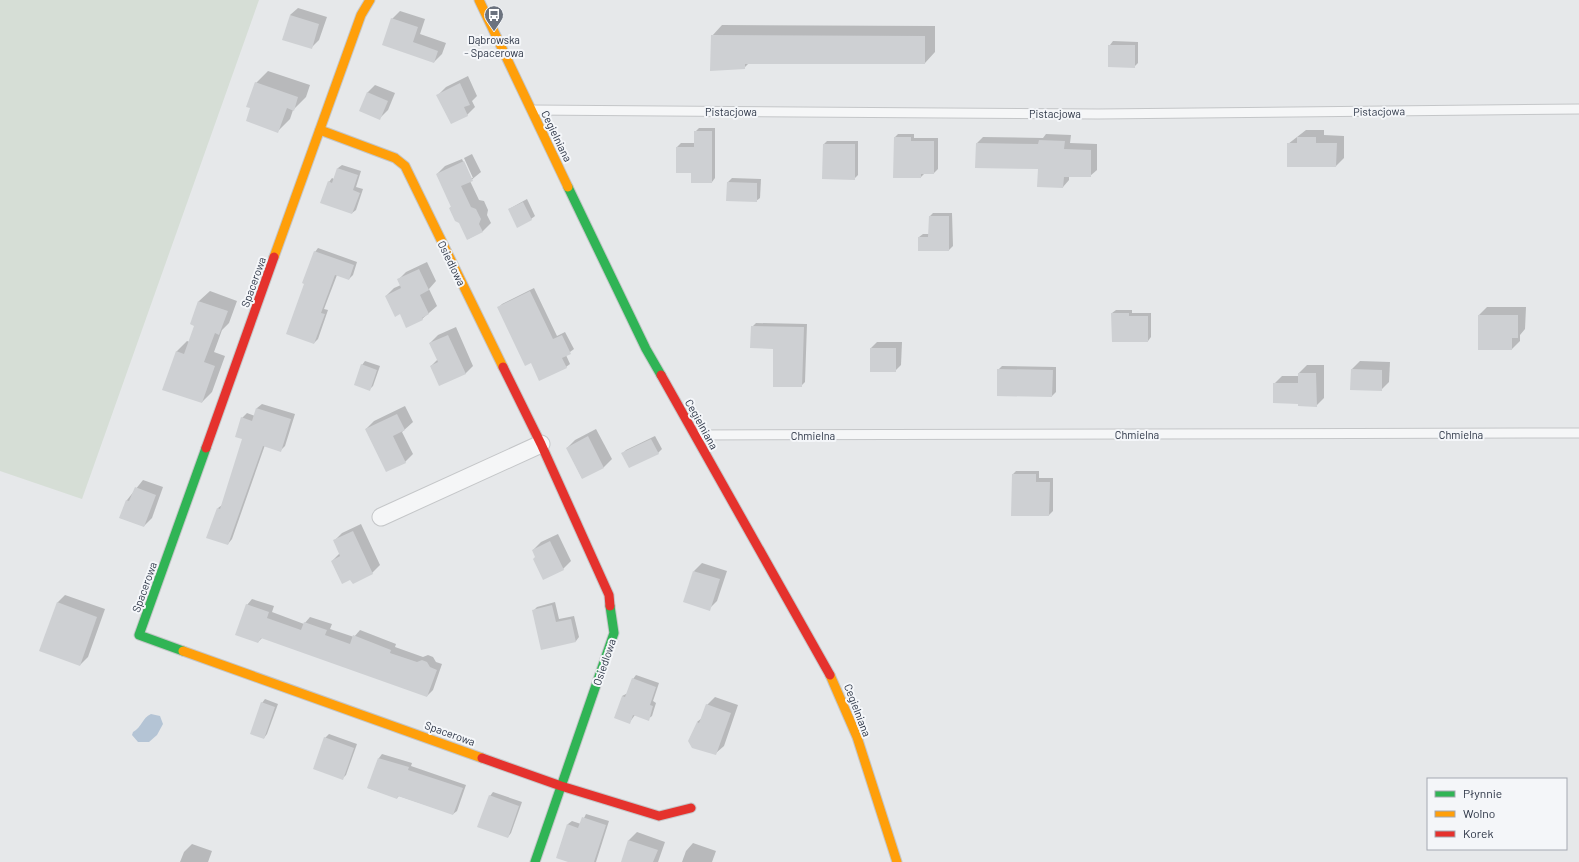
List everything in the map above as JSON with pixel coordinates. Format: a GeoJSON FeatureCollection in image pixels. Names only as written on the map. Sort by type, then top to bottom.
{"type":"FeatureCollection","features":[{"type":"Feature","properties":{"kind":"street","name":"Spacerowa"},"geometry":{"type":"LineString","coordinates":[[370,0],[361,15],[139,635],[561,786],[659,816],[691,808]]}},
{"type":"Feature","properties":{"kind":"street","name":"Cegielniana"},"geometry":{"type":"LineString","coordinates":[[479,0],[646,349],[835,683],[857,737],[897,862]]}},
{"type":"Feature","properties":{"kind":"street","name":"Osiedlowa"},"geometry":{"type":"LineString","coordinates":[[320,130],[395,158],[405,166],[541,444],[609,594],[614,633],[534,862]]}},
{"type":"Feature","properties":{"kind":"street"},"geometry":{"type":"LineString","coordinates":[[381,517],[541,444]]}},
{"type":"Feature","properties":{"kind":"lane","name":"Pistacjowa"},"geometry":{"type":"LineString","coordinates":[[531,110],[1098,114],[1579,109]]}},
{"type":"Feature","properties":{"kind":"lane","name":"Chmielna"},"geometry":{"type":"LineString","coordinates":[[694,435],[1579,434]]}},
{"type":"Feature","properties":{"kind":"shaded area"},"geometry":{"type":"Polygon","coordinates":[[[0,0],[259,0],[82,499],[0,471],[0,0]]]}},
{"type":"Feature","properties":{"kind":"water"},"geometry":{"type":"Polygon","coordinates":[[[151,714],[160,716],[163,724],[157,735],[149,742],[138,742],[132,735],[133,732],[151,714]]]}},
{"type":"Feature","properties":{"kind":"building"},"geometry":{"type":"Polygon","coordinates":[[[290,15],[319,24],[312,49],[282,40],[290,15]]]}},
{"type":"Feature","properties":{"kind":"building"},"geometry":{"type":"Polygon","coordinates":[[[391,18],[418,27],[413,42],[438,51],[434,63],[382,45],[391,18]]]}},
{"type":"Feature","properties":{"kind":"building"},"geometry":{"type":"Polygon","coordinates":[[[711,35],[925,36],[925,64],[745,64],[745,69],[710,71],[711,35]]]}},
{"type":"Feature","properties":{"kind":"building"},"geometry":{"type":"Polygon","coordinates":[[[1108,45],[1135,45],[1135,68],[1108,67],[1108,45]]]}},
{"type":"Feature","properties":{"kind":"building"},"geometry":{"type":"Polygon","coordinates":[[[255,82],[298,97],[294,111],[287,108],[278,133],[246,121],[250,108],[246,107],[255,82]]]}},
{"type":"Feature","properties":{"kind":"building"},"geometry":{"type":"Polygon","coordinates":[[[460,83],[470,105],[464,107],[468,116],[451,124],[436,95],[460,83]]]}},
{"type":"Feature","properties":{"kind":"building"},"geometry":{"type":"Polygon","coordinates":[[[367,92],[388,101],[380,120],[359,111],[367,92]]]}},
{"type":"Feature","properties":{"kind":"building"},"geometry":{"type":"Polygon","coordinates":[[[694,131],[712,131],[712,183],[691,183],[691,173],[676,173],[676,147],[694,147],[694,131]]]}},
{"type":"Feature","properties":{"kind":"building"},"geometry":{"type":"Polygon","coordinates":[[[894,137],[911,137],[911,141],[934,141],[934,174],[921,174],[921,178],[893,178],[894,137]]]}},
{"type":"Feature","properties":{"kind":"building"},"geometry":{"type":"Polygon","coordinates":[[[1297,137],[1316,137],[1316,143],[1337,143],[1336,167],[1287,167],[1287,143],[1297,143],[1297,137]]]}},
{"type":"Feature","properties":{"kind":"building"},"geometry":{"type":"Polygon","coordinates":[[[1039,140],[1065,141],[1064,149],[1091,150],[1091,177],[1064,177],[1063,188],[1037,187],[1038,169],[975,168],[976,143],[1038,144],[1039,140]]]}},
{"type":"Feature","properties":{"kind":"building"},"geometry":{"type":"Polygon","coordinates":[[[823,144],[855,144],[855,180],[822,179],[823,144]]]}},
{"type":"Feature","properties":{"kind":"building"},"geometry":{"type":"Polygon","coordinates":[[[464,161],[473,181],[461,186],[471,207],[476,209],[481,219],[479,224],[483,232],[467,240],[459,223],[455,221],[449,208],[451,207],[436,174],[464,161]]]}},
{"type":"Feature","properties":{"kind":"building"},"geometry":{"type":"Polygon","coordinates":[[[337,168],[358,175],[353,190],[360,193],[352,214],[320,203],[328,181],[332,183],[337,168]]]}},
{"type":"Feature","properties":{"kind":"building"},"geometry":{"type":"Polygon","coordinates":[[[727,182],[757,183],[757,202],[726,201],[727,182]]]}},
{"type":"Feature","properties":{"kind":"building"},"geometry":{"type":"Polygon","coordinates":[[[523,202],[532,220],[517,228],[508,209],[523,202]]]}},
{"type":"Feature","properties":{"kind":"building"},"geometry":{"type":"Polygon","coordinates":[[[929,216],[949,216],[949,251],[918,251],[918,237],[928,237],[929,216]]]}},
{"type":"Feature","properties":{"kind":"building"},"geometry":{"type":"Polygon","coordinates":[[[314,251],[354,265],[349,280],[335,275],[321,313],[325,314],[314,344],[286,334],[314,251]]]}},
{"type":"Feature","properties":{"kind":"building"},"geometry":{"type":"Polygon","coordinates":[[[419,269],[429,290],[420,295],[429,314],[422,318],[423,320],[406,328],[400,314],[395,317],[385,296],[401,288],[397,279],[419,269]]]}},
{"type":"Feature","properties":{"kind":"building"},"geometry":{"type":"Polygon","coordinates":[[[530,291],[553,339],[562,335],[571,354],[562,358],[567,368],[539,381],[531,363],[525,366],[497,307],[530,291]]]}},
{"type":"Feature","properties":{"kind":"building"},"geometry":{"type":"Polygon","coordinates":[[[198,301],[228,311],[219,335],[215,333],[204,362],[215,366],[202,403],[162,390],[176,351],[184,354],[194,326],[190,324],[198,301]]]}},
{"type":"Feature","properties":{"kind":"building"},"geometry":{"type":"Polygon","coordinates":[[[1111,313],[1129,313],[1129,316],[1148,316],[1148,342],[1112,342],[1111,313]]]}},
{"type":"Feature","properties":{"kind":"building"},"geometry":{"type":"Polygon","coordinates":[[[1478,315],[1518,315],[1518,338],[1512,338],[1512,350],[1478,350],[1478,315]]]}},
{"type":"Feature","properties":{"kind":"building"},"geometry":{"type":"Polygon","coordinates":[[[751,326],[804,327],[802,387],[773,387],[773,349],[750,348],[751,326]]]}},
{"type":"Feature","properties":{"kind":"building"},"geometry":{"type":"Polygon","coordinates":[[[448,335],[466,374],[439,386],[430,366],[438,362],[429,343],[448,335]]]}},
{"type":"Feature","properties":{"kind":"building"},"geometry":{"type":"Polygon","coordinates":[[[870,348],[896,348],[896,372],[870,372],[870,348]]]}},
{"type":"Feature","properties":{"kind":"building"},"geometry":{"type":"Polygon","coordinates":[[[361,364],[377,370],[370,391],[354,385],[361,364]]]}},
{"type":"Feature","properties":{"kind":"building"},"geometry":{"type":"Polygon","coordinates":[[[997,369],[1053,370],[1052,397],[997,396],[997,369]]]}},
{"type":"Feature","properties":{"kind":"building"},"geometry":{"type":"Polygon","coordinates":[[[1351,369],[1382,370],[1382,391],[1350,390],[1351,369]]]}},
{"type":"Feature","properties":{"kind":"building"},"geometry":{"type":"Polygon","coordinates":[[[1298,373],[1316,373],[1317,407],[1298,406],[1298,404],[1273,403],[1273,383],[1298,383],[1298,373]]]}},
{"type":"Feature","properties":{"kind":"building"},"geometry":{"type":"Polygon","coordinates":[[[256,408],[291,419],[281,452],[263,446],[228,545],[206,538],[217,508],[220,509],[242,439],[235,437],[241,417],[252,421],[256,408]]]}},
{"type":"Feature","properties":{"kind":"building"},"geometry":{"type":"Polygon","coordinates":[[[397,414],[405,430],[393,436],[406,463],[386,472],[365,429],[397,414]]]}},
{"type":"Feature","properties":{"kind":"building"},"geometry":{"type":"Polygon","coordinates":[[[588,436],[604,468],[582,479],[566,448],[588,436]]]}},
{"type":"Feature","properties":{"kind":"building"},"geometry":{"type":"Polygon","coordinates":[[[651,439],[659,454],[629,468],[621,453],[651,439]]]}},
{"type":"Feature","properties":{"kind":"building"},"geometry":{"type":"Polygon","coordinates":[[[1012,474],[1036,474],[1036,482],[1050,482],[1049,516],[1011,516],[1012,474]]]}},
{"type":"Feature","properties":{"kind":"building"},"geometry":{"type":"Polygon","coordinates":[[[135,487],[156,495],[144,527],[119,518],[126,500],[129,501],[135,487]]]}},
{"type":"Feature","properties":{"kind":"building"},"geometry":{"type":"Polygon","coordinates":[[[353,531],[373,574],[353,584],[350,580],[342,584],[331,561],[340,556],[333,540],[353,531]]]}},
{"type":"Feature","properties":{"kind":"building"},"geometry":{"type":"Polygon","coordinates":[[[550,541],[564,570],[543,580],[533,559],[535,557],[532,550],[550,541]]]}},
{"type":"Feature","properties":{"kind":"building"},"geometry":{"type":"Polygon","coordinates":[[[693,571],[720,579],[710,611],[683,602],[693,571]]]}},
{"type":"Feature","properties":{"kind":"building"},"geometry":{"type":"Polygon","coordinates":[[[57,602],[97,617],[80,666],[39,651],[57,602]]]}},
{"type":"Feature","properties":{"kind":"building"},"geometry":{"type":"Polygon","coordinates":[[[246,604],[269,612],[267,618],[301,630],[304,622],[327,630],[325,635],[350,644],[353,635],[391,650],[390,653],[417,662],[422,660],[427,662],[430,667],[437,670],[427,697],[261,638],[258,643],[235,635],[246,604]]]}},
{"type":"Feature","properties":{"kind":"building"},"geometry":{"type":"Polygon","coordinates":[[[552,605],[556,622],[571,619],[576,642],[541,650],[532,610],[552,605]]]}},
{"type":"Feature","properties":{"kind":"building"},"geometry":{"type":"Polygon","coordinates":[[[632,678],[656,687],[650,705],[653,706],[649,721],[633,715],[630,724],[614,718],[622,696],[625,697],[632,678]]]}},
{"type":"Feature","properties":{"kind":"building"},"geometry":{"type":"Polygon","coordinates":[[[261,702],[275,707],[264,739],[250,734],[261,702]]]}},
{"type":"Feature","properties":{"kind":"building"},"geometry":{"type":"Polygon","coordinates":[[[706,704],[731,713],[716,755],[692,748],[688,741],[697,722],[699,723],[706,704]]]}},
{"type":"Feature","properties":{"kind":"building"},"geometry":{"type":"Polygon","coordinates":[[[324,737],[354,748],[343,780],[313,769],[324,737]]]}},
{"type":"Feature","properties":{"kind":"building"},"geometry":{"type":"Polygon","coordinates":[[[378,758],[409,767],[408,770],[463,788],[453,815],[398,796],[397,799],[367,788],[378,758]]]}},
{"type":"Feature","properties":{"kind":"building"},"geometry":{"type":"Polygon","coordinates":[[[489,795],[519,806],[508,838],[477,827],[489,795]]]}},
{"type":"Feature","properties":{"kind":"building"},"geometry":{"type":"Polygon","coordinates":[[[582,817],[606,825],[594,862],[568,862],[556,858],[567,824],[578,828],[582,817]]]}},
{"type":"Feature","properties":{"kind":"building"},"geometry":{"type":"Polygon","coordinates":[[[628,840],[658,850],[653,862],[621,862],[628,840]]]}},
{"type":"Feature","properties":{"kind":"traffic: fast"},"geometry":{"type":"LineString","coordinates":[[568,187],[646,349],[661,375]]}},
{"type":"Feature","properties":{"kind":"traffic: fast"},"geometry":{"type":"LineString","coordinates":[[183,651],[139,635],[206,448]]}},
{"type":"Feature","properties":{"kind":"traffic: fast"},"geometry":{"type":"LineString","coordinates":[[535,862],[614,633],[610,606]]}},
{"type":"Feature","properties":{"kind":"traffic: slow"},"geometry":{"type":"LineString","coordinates":[[274,257],[361,15],[370,0]]}},
{"type":"Feature","properties":{"kind":"traffic: slow"},"geometry":{"type":"LineString","coordinates":[[479,0],[568,187]]}},
{"type":"Feature","properties":{"kind":"traffic: slow"},"geometry":{"type":"LineString","coordinates":[[320,130],[395,158],[405,166],[503,367]]}},
{"type":"Feature","properties":{"kind":"traffic: slow"},"geometry":{"type":"LineString","coordinates":[[183,651],[482,758]]}},
{"type":"Feature","properties":{"kind":"traffic: slow"},"geometry":{"type":"LineString","coordinates":[[830,675],[857,737],[897,862]]}},
{"type":"Feature","properties":{"kind":"traffic: jam"},"geometry":{"type":"LineString","coordinates":[[206,448],[274,257]]}},
{"type":"Feature","properties":{"kind":"traffic: jam"},"geometry":{"type":"LineString","coordinates":[[503,367],[541,444],[609,595],[610,606]]}},
{"type":"Feature","properties":{"kind":"traffic: jam"},"geometry":{"type":"LineString","coordinates":[[661,375],[830,675]]}},
{"type":"Feature","properties":{"kind":"traffic: jam"},"geometry":{"type":"LineString","coordinates":[[482,758],[561,786],[659,816],[691,808]]}},
{"type":"Feature","properties":{"kind":"place","name":"Dąbrowska - Spacerowa"},"geometry":{"type":"Point","coordinates":[494,32]}}]}
